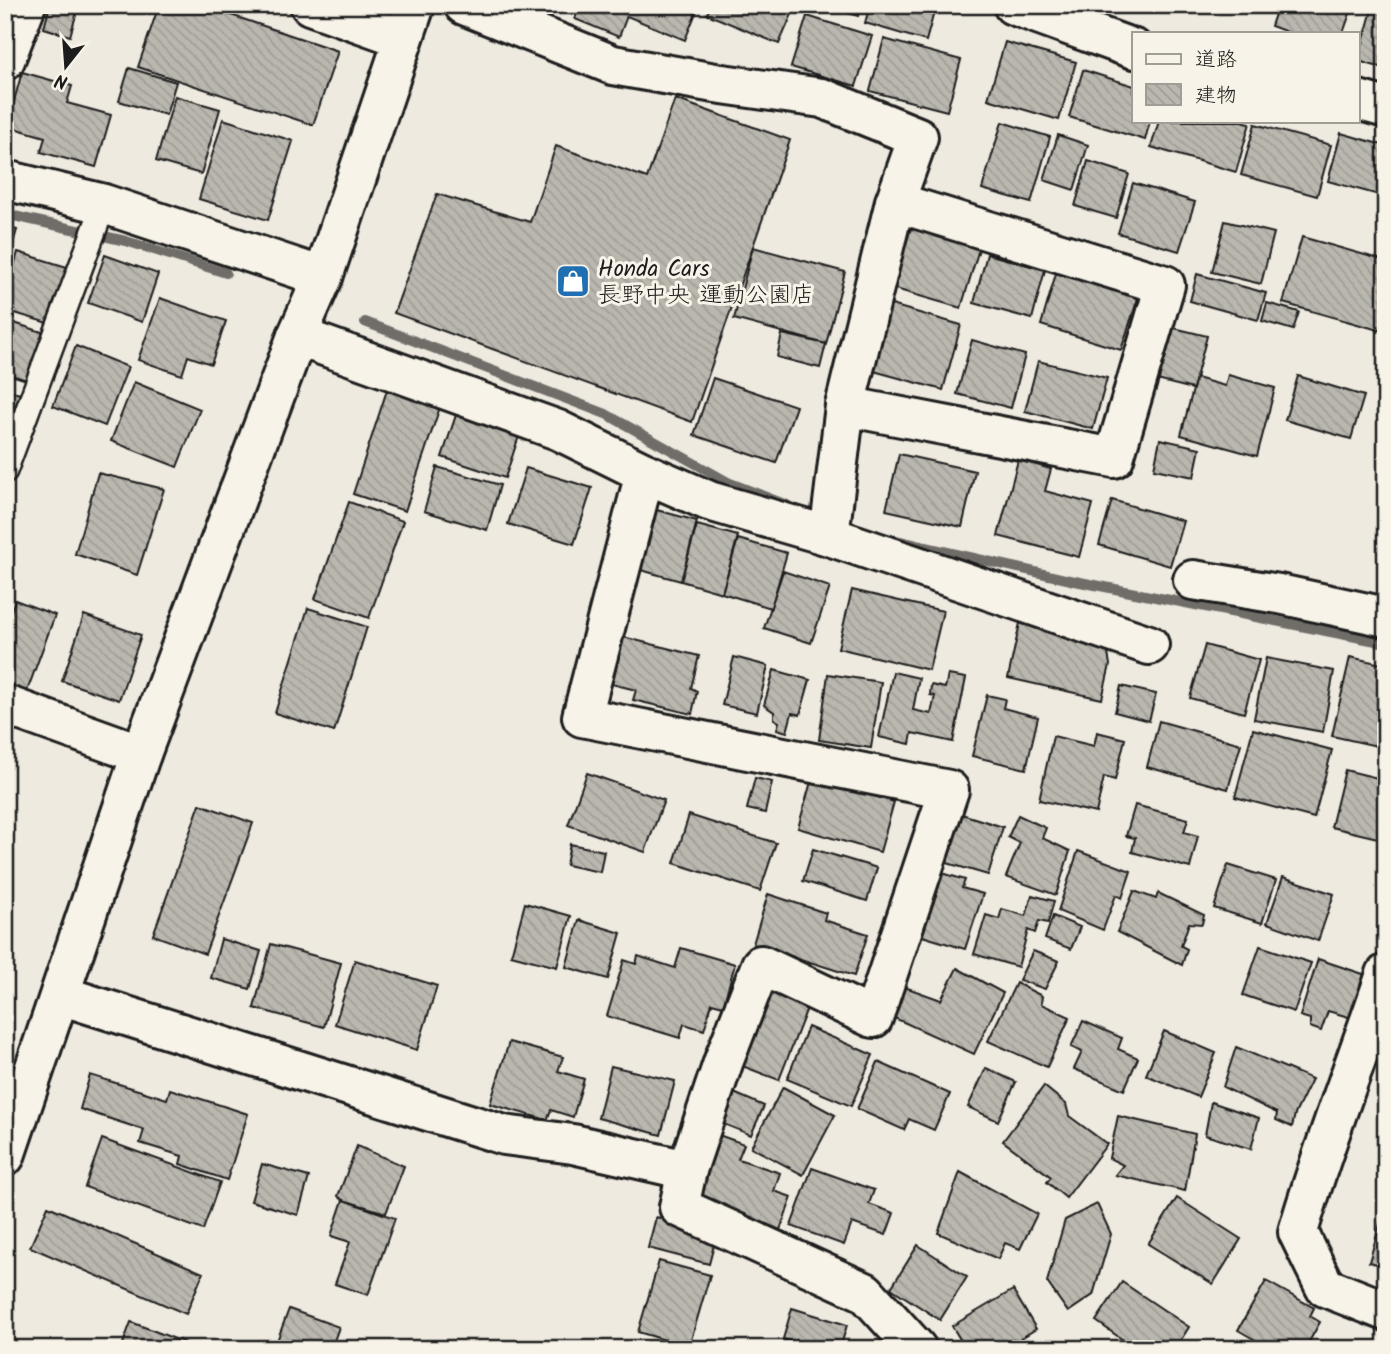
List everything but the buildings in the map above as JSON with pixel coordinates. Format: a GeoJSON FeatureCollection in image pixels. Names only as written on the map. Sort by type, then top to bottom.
{"type":"FeatureCollection","features":[{"type":"Feature","properties":{"kind":"street"},"geometry":{"type":"LineString","coordinates":[[5,61],[26,5]]}},
{"type":"Feature","properties":{"kind":"street"},"geometry":{"type":"LineString","coordinates":[[5,1157],[141,754],[297,336],[323,277],[409,22],[310,5]]}},
{"type":"Feature","properties":{"kind":"street"},"geometry":{"type":"LineString","coordinates":[[464,5],[613,65],[822,98],[918,137],[895,202],[845,406],[829,536]]}},
{"type":"Feature","properties":{"kind":"street"},"geometry":{"type":"LineString","coordinates":[[1013,5],[1132,48]]}},
{"type":"Feature","properties":{"kind":"street"},"geometry":{"type":"LineString","coordinates":[[1360,101],[1386,108]]}},
{"type":"Feature","properties":{"kind":"street"},"geometry":{"type":"LineString","coordinates":[[5,180],[323,277]]}},
{"type":"Feature","properties":{"kind":"street"},"geometry":{"type":"LineString","coordinates":[[845,406],[1114,458],[1165,285],[895,202]]}},
{"type":"Feature","properties":{"kind":"street"},"geometry":{"type":"LineString","coordinates":[[297,336],[558,430],[709,501],[829,536],[1149,645]]}},
{"type":"Feature","properties":{"kind":"street"},"geometry":{"type":"LineString","coordinates":[[645,473],[582,717],[949,790],[873,1018],[761,965],[729,1047],[687,1170],[679,1206],[865,1292],[917,1349]]}},
{"type":"Feature","properties":{"kind":"street"},"geometry":{"type":"LineString","coordinates":[[1193,580],[1279,594],[1386,617]]}},
{"type":"Feature","properties":{"kind":"street"},"geometry":{"type":"LineString","coordinates":[[5,705],[141,754]]}},
{"type":"Feature","properties":{"kind":"street"},"geometry":{"type":"LineString","coordinates":[[1386,974],[1315,1171],[1298,1232],[1325,1287],[1386,1311]]}},
{"type":"Feature","properties":{"kind":"street"},"geometry":{"type":"LineString","coordinates":[[60,995],[504,1135],[573,1144],[687,1170]]}},
{"type":"Feature","properties":{"kind":"lane"},"geometry":{"type":"LineString","coordinates":[[5,471],[101,209]]}},
{"type":"Feature","properties":{"kind":"waterway"},"geometry":{"type":"LineString","coordinates":[[5,214],[126,241],[226,273]]}},
{"type":"Feature","properties":{"kind":"waterway"},"geometry":{"type":"LineString","coordinates":[[365,322],[606,414],[730,483],[787,505]]}},
{"type":"Feature","properties":{"kind":"waterway"},"geometry":{"type":"LineString","coordinates":[[892,539],[1070,580],[1386,643]]}},
{"type":"Feature","properties":{"kind":"place","name":"Honda Cars 長野中央 運動公園店"},"geometry":{"type":"Point","coordinates":[573,281]}}]}
